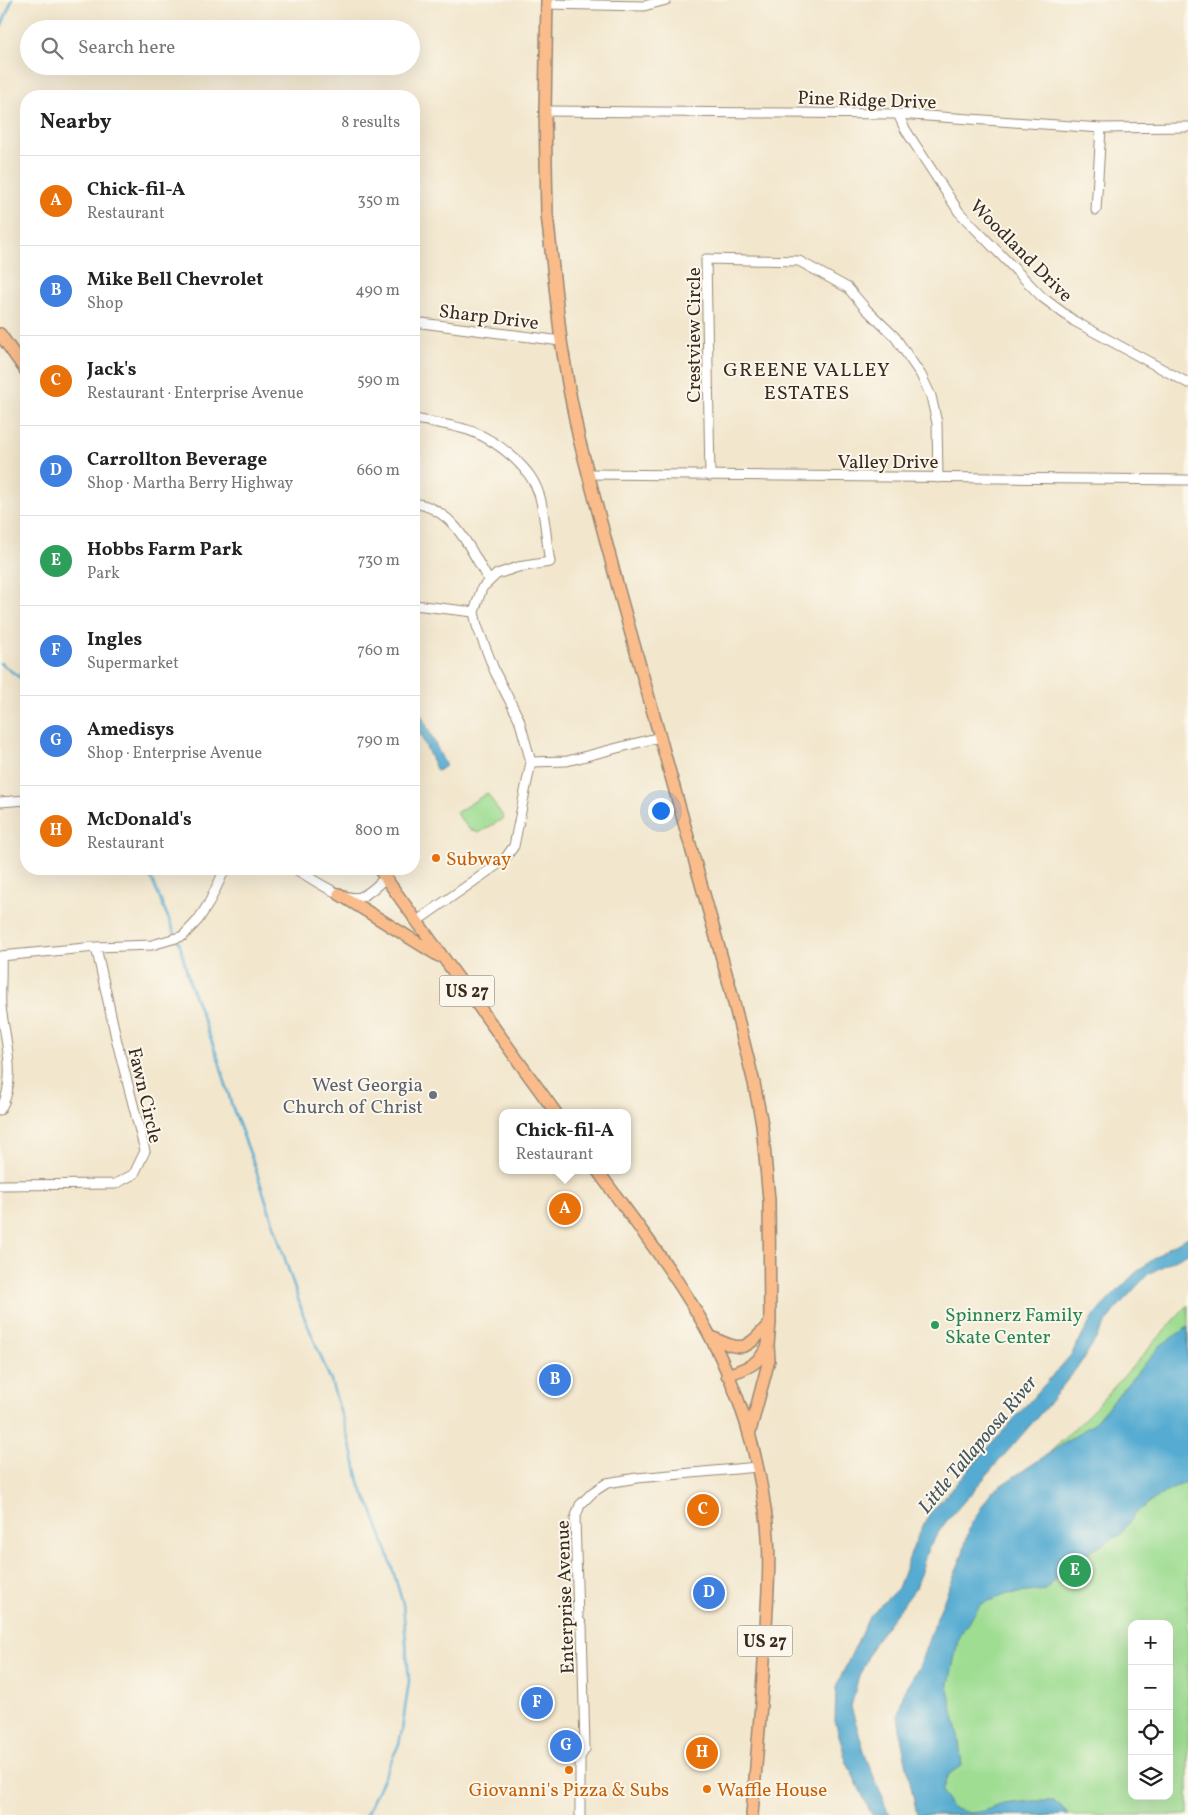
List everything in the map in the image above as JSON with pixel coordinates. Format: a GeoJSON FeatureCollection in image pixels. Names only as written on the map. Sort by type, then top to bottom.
{"type":"FeatureCollection","features":[{"type":"Feature","properties":{"kind":"main road"},"geometry":{"type":"LineString","coordinates":[[547,2],[545,111],[547,214],[561,341],[579,438],[708,906],[754,1083],[762,1124],[769,1200],[770,1322],[768,1345],[749,1434]]}},
{"type":"Feature","properties":{"kind":"main road"},"geometry":{"type":"LineString","coordinates":[[0,334],[20,363]]}},
{"type":"Feature","properties":{"kind":"main road","name":"US 27"},"geometry":{"type":"LineString","coordinates":[[383,875],[553,1109]]}},
{"type":"Feature","properties":{"kind":"main road"},"geometry":{"type":"LineString","coordinates":[[339,894],[444,959]]}},
{"type":"Feature","properties":{"kind":"main road","name":"US 27"},"geometry":{"type":"LineString","coordinates":[[600,1174],[682,1288],[710,1336],[727,1374],[749,1434],[758,1467],[766,1517],[769,1570],[764,1680],[752,1815]]}},
{"type":"Feature","properties":{"kind":"main road"},"geometry":{"type":"LineString","coordinates":[[710,1336],[731,1346],[743,1347],[752,1342],[770,1322]]}},
{"type":"Feature","properties":{"kind":"main road"},"geometry":{"type":"LineString","coordinates":[[727,1374],[747,1368],[764,1359]]}},
{"type":"Feature","properties":{"kind":"street"},"geometry":{"type":"LineString","coordinates":[[547,2],[644,6],[666,0]]}},
{"type":"Feature","properties":{"kind":"street","name":"Pine Ridge Drive"},"geometry":{"type":"LineString","coordinates":[[545,111],[898,114],[1101,128],[1188,127]]}},
{"type":"Feature","properties":{"kind":"street","name":"Woodland Drive"},"geometry":{"type":"LineString","coordinates":[[898,114],[905,130],[959,212],[1042,297],[1074,321],[1188,383]]}},
{"type":"Feature","properties":{"kind":"street"},"geometry":{"type":"LineString","coordinates":[[1096,210],[1101,128]]}},
{"type":"Feature","properties":{"kind":"street","name":"Crestview Circle"},"geometry":{"type":"LineString","coordinates":[[710,476],[706,259],[799,261],[848,288],[895,337],[931,396],[937,423],[938,478]]}},
{"type":"Feature","properties":{"kind":"street","name":"Sharp Drive"},"geometry":{"type":"LineString","coordinates":[[420,323],[561,341]]}},
{"type":"Feature","properties":{"kind":"street"},"geometry":{"type":"LineString","coordinates":[[417,921],[504,860],[514,846],[531,762],[519,720],[495,672],[477,626],[474,612],[482,588],[497,574],[518,567],[550,562],[539,494],[529,473],[501,447],[481,434],[456,426],[420,420]]}},
{"type":"Feature","properties":{"kind":"street","name":"Valley Drive"},"geometry":{"type":"LineString","coordinates":[[588,474],[1188,480]]}},
{"type":"Feature","properties":{"kind":"street"},"geometry":{"type":"LineString","coordinates":[[420,504],[441,512],[456,525],[489,581]]}},
{"type":"Feature","properties":{"kind":"street"},"geometry":{"type":"LineString","coordinates":[[420,606],[474,612]]}},
{"type":"Feature","properties":{"kind":"street"},"geometry":{"type":"LineString","coordinates":[[531,762],[567,761],[660,736]]}},
{"type":"Feature","properties":{"kind":"street"},"geometry":{"type":"LineString","coordinates":[[0,802],[20,800]]}},
{"type":"Feature","properties":{"kind":"street"},"geometry":{"type":"LineString","coordinates":[[0,1110],[10,1086],[6,1035],[1,1005],[1,956],[96,947],[152,945],[183,936],[198,920],[222,875]]}},
{"type":"Feature","properties":{"kind":"street"},"geometry":{"type":"LineString","coordinates":[[306,875],[349,898],[361,897],[381,875]]}},
{"type":"Feature","properties":{"kind":"street","name":"Fawn Circle"},"geometry":{"type":"LineString","coordinates":[[0,1185],[115,1184],[134,1174],[145,1151],[117,1042],[96,947]]}},
{"type":"Feature","properties":{"kind":"street","name":"Enterprise Avenue"},"geometry":{"type":"LineString","coordinates":[[580,1815],[580,1757],[585,1750],[582,1625],[578,1618],[575,1519],[580,1505],[593,1492],[607,1483],[637,1478],[758,1467]]}},
{"type":"Feature","properties":{"kind":"green space"},"geometry":{"type":"Polygon","coordinates":[[[487,793],[504,818],[479,833],[469,829],[456,813],[487,793]]]}},
{"type":"Feature","properties":{"kind":"green space"},"geometry":{"type":"Polygon","coordinates":[[[1188,1305],[1188,1815],[920,1815],[983,1518],[1095,1408],[1188,1305]]]}},
{"type":"Feature","properties":{"kind":"water"},"geometry":{"type":"Polygon","coordinates":[[[420,712],[446,766],[437,771],[420,734],[420,712]]]}},
{"type":"Feature","properties":{"kind":"water"},"geometry":{"type":"Polygon","coordinates":[[[1188,1237],[1188,1253],[1148,1274],[1113,1312],[1082,1361],[1047,1406],[945,1523],[928,1548],[916,1588],[875,1641],[858,1679],[851,1707],[866,1757],[889,1815],[872,1815],[846,1761],[835,1721],[836,1687],[869,1617],[898,1588],[916,1540],[929,1514],[1071,1355],[1094,1315],[1134,1274],[1169,1247],[1188,1237]]]}},
{"type":"Feature","properties":{"kind":"water"},"geometry":{"type":"Polygon","coordinates":[[[1188,1327],[1188,1481],[1159,1496],[1135,1513],[1120,1535],[1089,1552],[1063,1571],[1045,1590],[1008,1594],[981,1604],[959,1636],[948,1689],[958,1733],[962,1766],[948,1775],[942,1791],[951,1808],[970,1813],[1003,1804],[1054,1801],[1069,1815],[917,1815],[898,1715],[904,1691],[919,1667],[962,1556],[970,1526],[991,1492],[1093,1424],[1161,1345],[1188,1327]]]}},
{"type":"Feature","properties":{"kind":"waterway"},"geometry":{"type":"LineString","coordinates":[[0,30],[12,0]]}},
{"type":"Feature","properties":{"kind":"waterway"},"geometry":{"type":"LineString","coordinates":[[0,663],[20,678]]}},
{"type":"Feature","properties":{"kind":"waterway"},"geometry":{"type":"LineString","coordinates":[[150,875],[180,945],[190,984],[219,1061],[232,1106],[254,1164],[303,1314],[331,1381],[353,1454],[360,1486],[372,1510],[403,1604],[409,1681],[402,1730],[399,1744],[366,1815]]}},
{"type":"Feature","properties":{"kind":"place","name":"Subway"},"geometry":{"type":"Point","coordinates":[436,858]}},
{"type":"Feature","properties":{"kind":"place","name":"West Georgia Church of Christ"},"geometry":{"type":"Point","coordinates":[433,1095]}},
{"type":"Feature","properties":{"kind":"place","name":"Chick-fil-A"},"geometry":{"type":"Point","coordinates":[565,1209]}},
{"type":"Feature","properties":{"kind":"place","name":"Spinnerz Family Skate Center"},"geometry":{"type":"Point","coordinates":[935,1325]}},
{"type":"Feature","properties":{"kind":"place","name":"Mike Bell Chevrolet"},"geometry":{"type":"Point","coordinates":[555,1380]}},
{"type":"Feature","properties":{"kind":"place","name":"Jack's"},"geometry":{"type":"Point","coordinates":[703,1510]}},
{"type":"Feature","properties":{"kind":"place","name":"Hobbs Farm Park"},"geometry":{"type":"Point","coordinates":[1075,1571]}},
{"type":"Feature","properties":{"kind":"place","name":"Carrollton Beverage"},"geometry":{"type":"Point","coordinates":[709,1593]}},
{"type":"Feature","properties":{"kind":"place","name":"Ingles"},"geometry":{"type":"Point","coordinates":[537,1703]}},
{"type":"Feature","properties":{"kind":"place","name":"Amedisys"},"geometry":{"type":"Point","coordinates":[566,1746]}},
{"type":"Feature","properties":{"kind":"place","name":"McDonald's"},"geometry":{"type":"Point","coordinates":[702,1753]}},
{"type":"Feature","properties":{"kind":"place","name":"Giovanni's Pizza & Subs"},"geometry":{"type":"Point","coordinates":[569,1770]}},
{"type":"Feature","properties":{"kind":"place","name":"Waffle House"},"geometry":{"type":"Point","coordinates":[707,1789]}},
{"type":"Feature","properties":{"kind":"district","name":"GREENE VALLEY ESTATES"},"geometry":{"type":"Point","coordinates":[807,380]}},
{"type":"Feature","properties":{"kind":"water label","name":"Little Tallapoosa River"},"geometry":{"type":"Point","coordinates":[977,1444]}}]}
